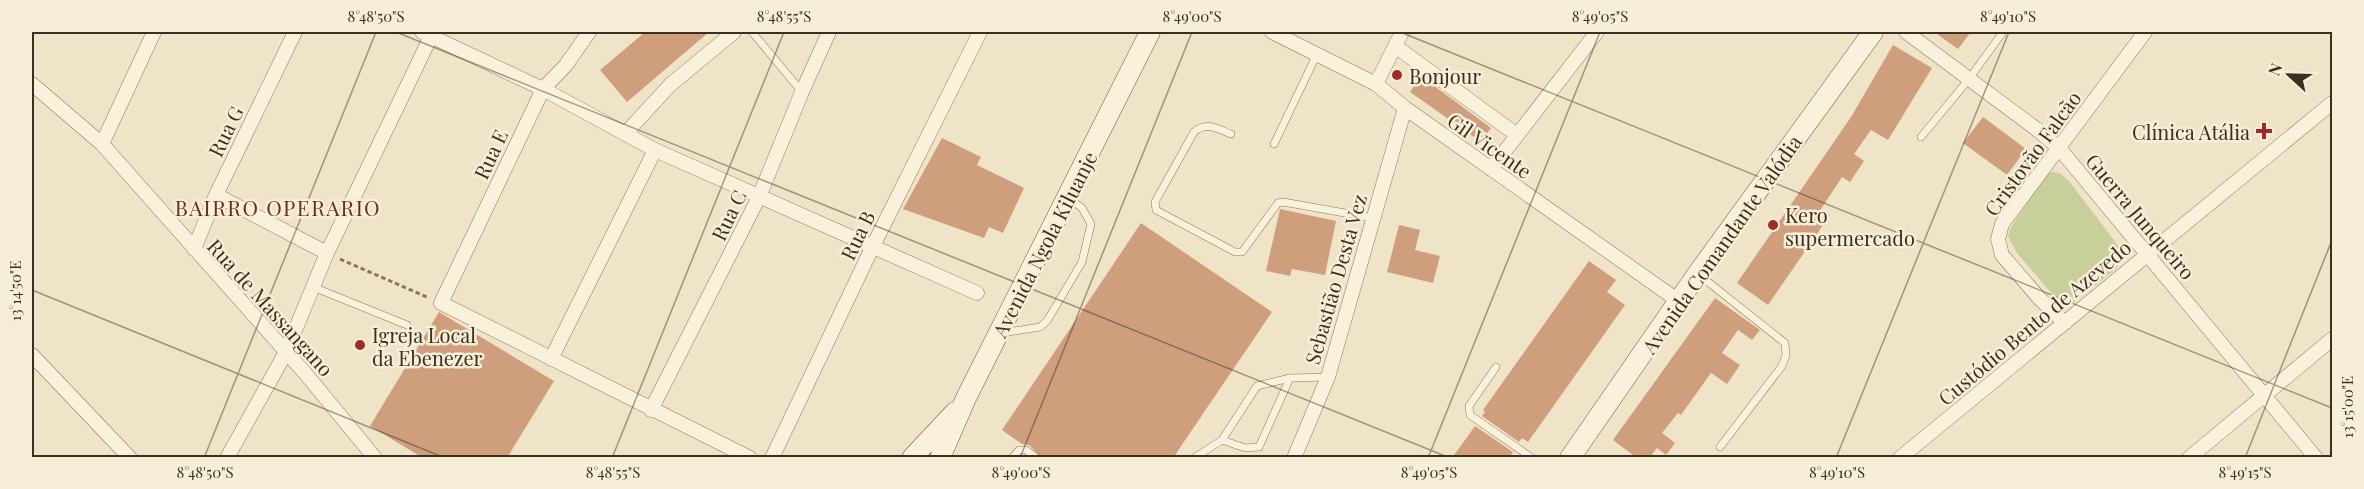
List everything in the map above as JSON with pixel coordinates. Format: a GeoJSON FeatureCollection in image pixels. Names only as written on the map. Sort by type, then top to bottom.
{"type":"FeatureCollection","features":[{"type":"Feature","properties":{"kind":"main road","name":"Avenida Ngola Kiluanje"},"geometry":{"type":"LineString","coordinates":[[940,458],[966,398],[1150,32]]}},
{"type":"Feature","properties":{"kind":"main road","name":"Avenida Comandante Valódia"},"geometry":{"type":"LineString","coordinates":[[1570,458],[1698,273],[1873,32]]}},
{"type":"Feature","properties":{"kind":"main road"},"geometry":{"type":"LineString","coordinates":[[912,458],[966,398]]}},
{"type":"Feature","properties":{"kind":"street"},"geometry":{"type":"LineString","coordinates":[[102,144],[154,32]]}},
{"type":"Feature","properties":{"kind":"street","name":"Rua G"},"geometry":{"type":"LineString","coordinates":[[194,249],[216,195],[295,32]]}},
{"type":"Feature","properties":{"kind":"street","name":"Rua E"},"geometry":{"type":"LineString","coordinates":[[441,303],[543,88],[566,65],[589,32]]}},
{"type":"Feature","properties":{"kind":"street"},"geometry":{"type":"LineString","coordinates":[[625,134],[669,85],[734,32]]}},
{"type":"Feature","properties":{"kind":"street","name":"Rua C"},"geometry":{"type":"LineString","coordinates":[[651,410],[759,197],[801,92],[829,32]]}},
{"type":"Feature","properties":{"kind":"street","name":"Rua B"},"geometry":{"type":"LineString","coordinates":[[772,458],[872,248],[980,32]]}},
{"type":"Feature","properties":{"kind":"street","name":"Gil Vicente"},"geometry":{"type":"LineString","coordinates":[[1272,32],[1376,84],[1405,108],[1680,302]]}},
{"type":"Feature","properties":{"kind":"street"},"geometry":{"type":"LineString","coordinates":[[1376,84],[1402,32]]}},
{"type":"Feature","properties":{"kind":"street"},"geometry":{"type":"LineString","coordinates":[[1491,169],[1597,32]]}},
{"type":"Feature","properties":{"kind":"street","name":"Guerra Junqueiro"},"geometry":{"type":"LineString","coordinates":[[1906,32],[2059,148],[2316,458]]}},
{"type":"Feature","properties":{"kind":"street","name":"Cristovão Falcão"},"geometry":{"type":"LineString","coordinates":[[2065,323],[2002,255],[1998,239],[2002,224],[2145,32]]}},
{"type":"Feature","properties":{"kind":"street"},"geometry":{"type":"LineString","coordinates":[[227,458],[286,352],[327,253],[429,33],[543,88],[655,150],[977,293]]}},
{"type":"Feature","properties":{"kind":"street"},"geometry":{"type":"LineString","coordinates":[[1395,46],[1517,135]]}},
{"type":"Feature","properties":{"kind":"street","name":"Rua de Massangano"},"geometry":{"type":"LineString","coordinates":[[32,84],[102,144],[286,352],[375,458]]}},
{"type":"Feature","properties":{"kind":"street","name":"Custódio Bento de Azevedo"},"geometry":{"type":"LineString","coordinates":[[1900,458],[2332,103]]}},
{"type":"Feature","properties":{"kind":"street","name":"Sebastião Desta Vez"},"geometry":{"type":"LineString","coordinates":[[1294,458],[1328,376],[1405,108]]}},
{"type":"Feature","properties":{"kind":"street"},"geometry":{"type":"LineString","coordinates":[[551,360],[655,150]]}},
{"type":"Feature","properties":{"kind":"street"},"geometry":{"type":"LineString","coordinates":[[216,195],[327,253]]}},
{"type":"Feature","properties":{"kind":"street"},"geometry":{"type":"LineString","coordinates":[[441,303],[750,458]]}},
{"type":"Feature","properties":{"kind":"street"},"geometry":{"type":"LineString","coordinates":[[2188,458],[2332,339]]}},
{"type":"Feature","properties":{"kind":"street"},"geometry":{"type":"LineString","coordinates":[[32,355],[130,458]]}},
{"type":"Feature","properties":{"kind":"lane"},"geometry":{"type":"LineString","coordinates":[[752,32],[801,92]]}},
{"type":"Feature","properties":{"kind":"lane"},"geometry":{"type":"LineString","coordinates":[[1921,137],[1969,79],[2003,32]]}},
{"type":"Feature","properties":{"kind":"lane"},"geometry":{"type":"LineString","coordinates":[[1274,144],[1317,54]]}},
{"type":"Feature","properties":{"kind":"lane"},"geometry":{"type":"LineString","coordinates":[[1231,134],[1209,125],[1200,126],[1194,132],[1155,202],[1156,210],[1235,252],[1242,252],[1278,203],[1373,218]]}},
{"type":"Feature","properties":{"kind":"lane"},"geometry":{"type":"LineString","coordinates":[[999,333],[1040,327],[1047,321],[1082,262],[1091,224],[1082,208],[1067,197]]}},
{"type":"Feature","properties":{"kind":"lane"},"geometry":{"type":"LineString","coordinates":[[1698,273],[1785,343],[1786,348],[1782,366],[1720,447]]}},
{"type":"Feature","properties":{"kind":"lane"},"geometry":{"type":"LineString","coordinates":[[313,287],[407,325]]}},
{"type":"Feature","properties":{"kind":"lane"},"geometry":{"type":"LineString","coordinates":[[1496,367],[1469,406],[1470,415],[1532,458]]}},
{"type":"Feature","properties":{"kind":"lane"},"geometry":{"type":"LineString","coordinates":[[1194,458],[1222,440],[1257,386],[1290,378],[1328,376]]}},
{"type":"Feature","properties":{"kind":"lane"},"geometry":{"type":"LineString","coordinates":[[1222,440],[1245,448],[1259,447],[1290,378]]}},
{"type":"Feature","properties":{"kind":"lane"},"geometry":{"type":"LineString","coordinates":[[1012,458],[1019,450],[1026,450],[1037,458]]}},
{"type":"Feature","properties":{"kind":"path"},"geometry":{"type":"LineString","coordinates":[[327,253],[441,303]]}},
{"type":"Feature","properties":{"kind":"green space"},"geometry":{"type":"Polygon","coordinates":[[[2053,172],[2061,174],[2069,181],[2120,248],[2122,254],[2117,268],[2071,305],[2058,301],[2017,253],[2008,236],[2010,229],[2045,174],[2053,172]]]}},
{"type":"Feature","properties":{"kind":"building"},"geometry":{"type":"Polygon","coordinates":[[[645,32],[709,32],[627,102],[600,70],[645,32]]]}},
{"type":"Feature","properties":{"kind":"building"},"geometry":{"type":"Polygon","coordinates":[[[1934,32],[1971,32],[1958,49],[1934,32]]]}},
{"type":"Feature","properties":{"kind":"building"},"geometry":{"type":"Polygon","coordinates":[[[1893,45],[1932,68],[1888,140],[1871,130],[1854,154],[1864,161],[1850,182],[1842,177],[1821,209],[1830,215],[1768,305],[1737,283],[1851,117],[1893,45]]]}},
{"type":"Feature","properties":{"kind":"building"},"geometry":{"type":"Polygon","coordinates":[[[1421,76],[1491,128],[1481,142],[1410,92],[1421,76]]]}},
{"type":"Feature","properties":{"kind":"building"},"geometry":{"type":"Polygon","coordinates":[[[1983,117],[2026,149],[2007,175],[1963,143],[1983,117]]]}},
{"type":"Feature","properties":{"kind":"building"},"geometry":{"type":"Polygon","coordinates":[[[942,138],[981,157],[977,165],[1024,188],[1003,233],[989,227],[984,238],[903,209],[942,138]]]}},
{"type":"Feature","properties":{"kind":"building"},"geometry":{"type":"Polygon","coordinates":[[[1280,209],[1336,221],[1325,275],[1292,269],[1290,276],[1266,271],[1280,209]]]}},
{"type":"Feature","properties":{"kind":"building"},"geometry":{"type":"Polygon","coordinates":[[[1141,223],[1272,312],[1173,458],[1042,458],[1029,445],[1022,444],[1002,430],[1141,223]]]}},
{"type":"Feature","properties":{"kind":"building"},"geometry":{"type":"Polygon","coordinates":[[[1399,225],[1420,230],[1415,250],[1440,256],[1433,283],[1387,272],[1399,225]]]}},
{"type":"Feature","properties":{"kind":"building"},"geometry":{"type":"Polygon","coordinates":[[[1589,261],[1616,280],[1607,292],[1625,305],[1528,442],[1522,438],[1519,442],[1482,416],[1485,412],[1483,410],[1589,261]]]}},
{"type":"Feature","properties":{"kind":"building"},"geometry":{"type":"Polygon","coordinates":[[[1715,298],[1760,330],[1752,340],[1738,330],[1722,353],[1740,365],[1727,384],[1711,373],[1681,415],[1678,413],[1662,433],[1675,443],[1666,455],[1657,448],[1649,458],[1637,458],[1613,440],[1715,298]]]}},
{"type":"Feature","properties":{"kind":"building"},"geometry":{"type":"Polygon","coordinates":[[[439,312],[554,381],[507,458],[423,458],[370,426],[439,312]]]}},
{"type":"Feature","properties":{"kind":"building"},"geometry":{"type":"Polygon","coordinates":[[[1475,426],[1513,452],[1509,458],[1452,458],[1475,426]]]}},
{"type":"Feature","properties":{"kind":"place","name":"Bonjour"},"geometry":{"type":"Point","coordinates":[1397,75]}},
{"type":"Feature","properties":{"kind":"place","name":"Clínica Atália"},"geometry":{"type":"Point","coordinates":[2264,131]}},
{"type":"Feature","properties":{"kind":"place","name":"Kero supermercado"},"geometry":{"type":"Point","coordinates":[1773,225]}},
{"type":"Feature","properties":{"kind":"place","name":"Igreja Local da Ebenezer"},"geometry":{"type":"Point","coordinates":[360,345]}},
{"type":"Feature","properties":{"kind":"district","name":"BAIRRO OPERARIO"},"geometry":{"type":"Point","coordinates":[278,207]}}]}
